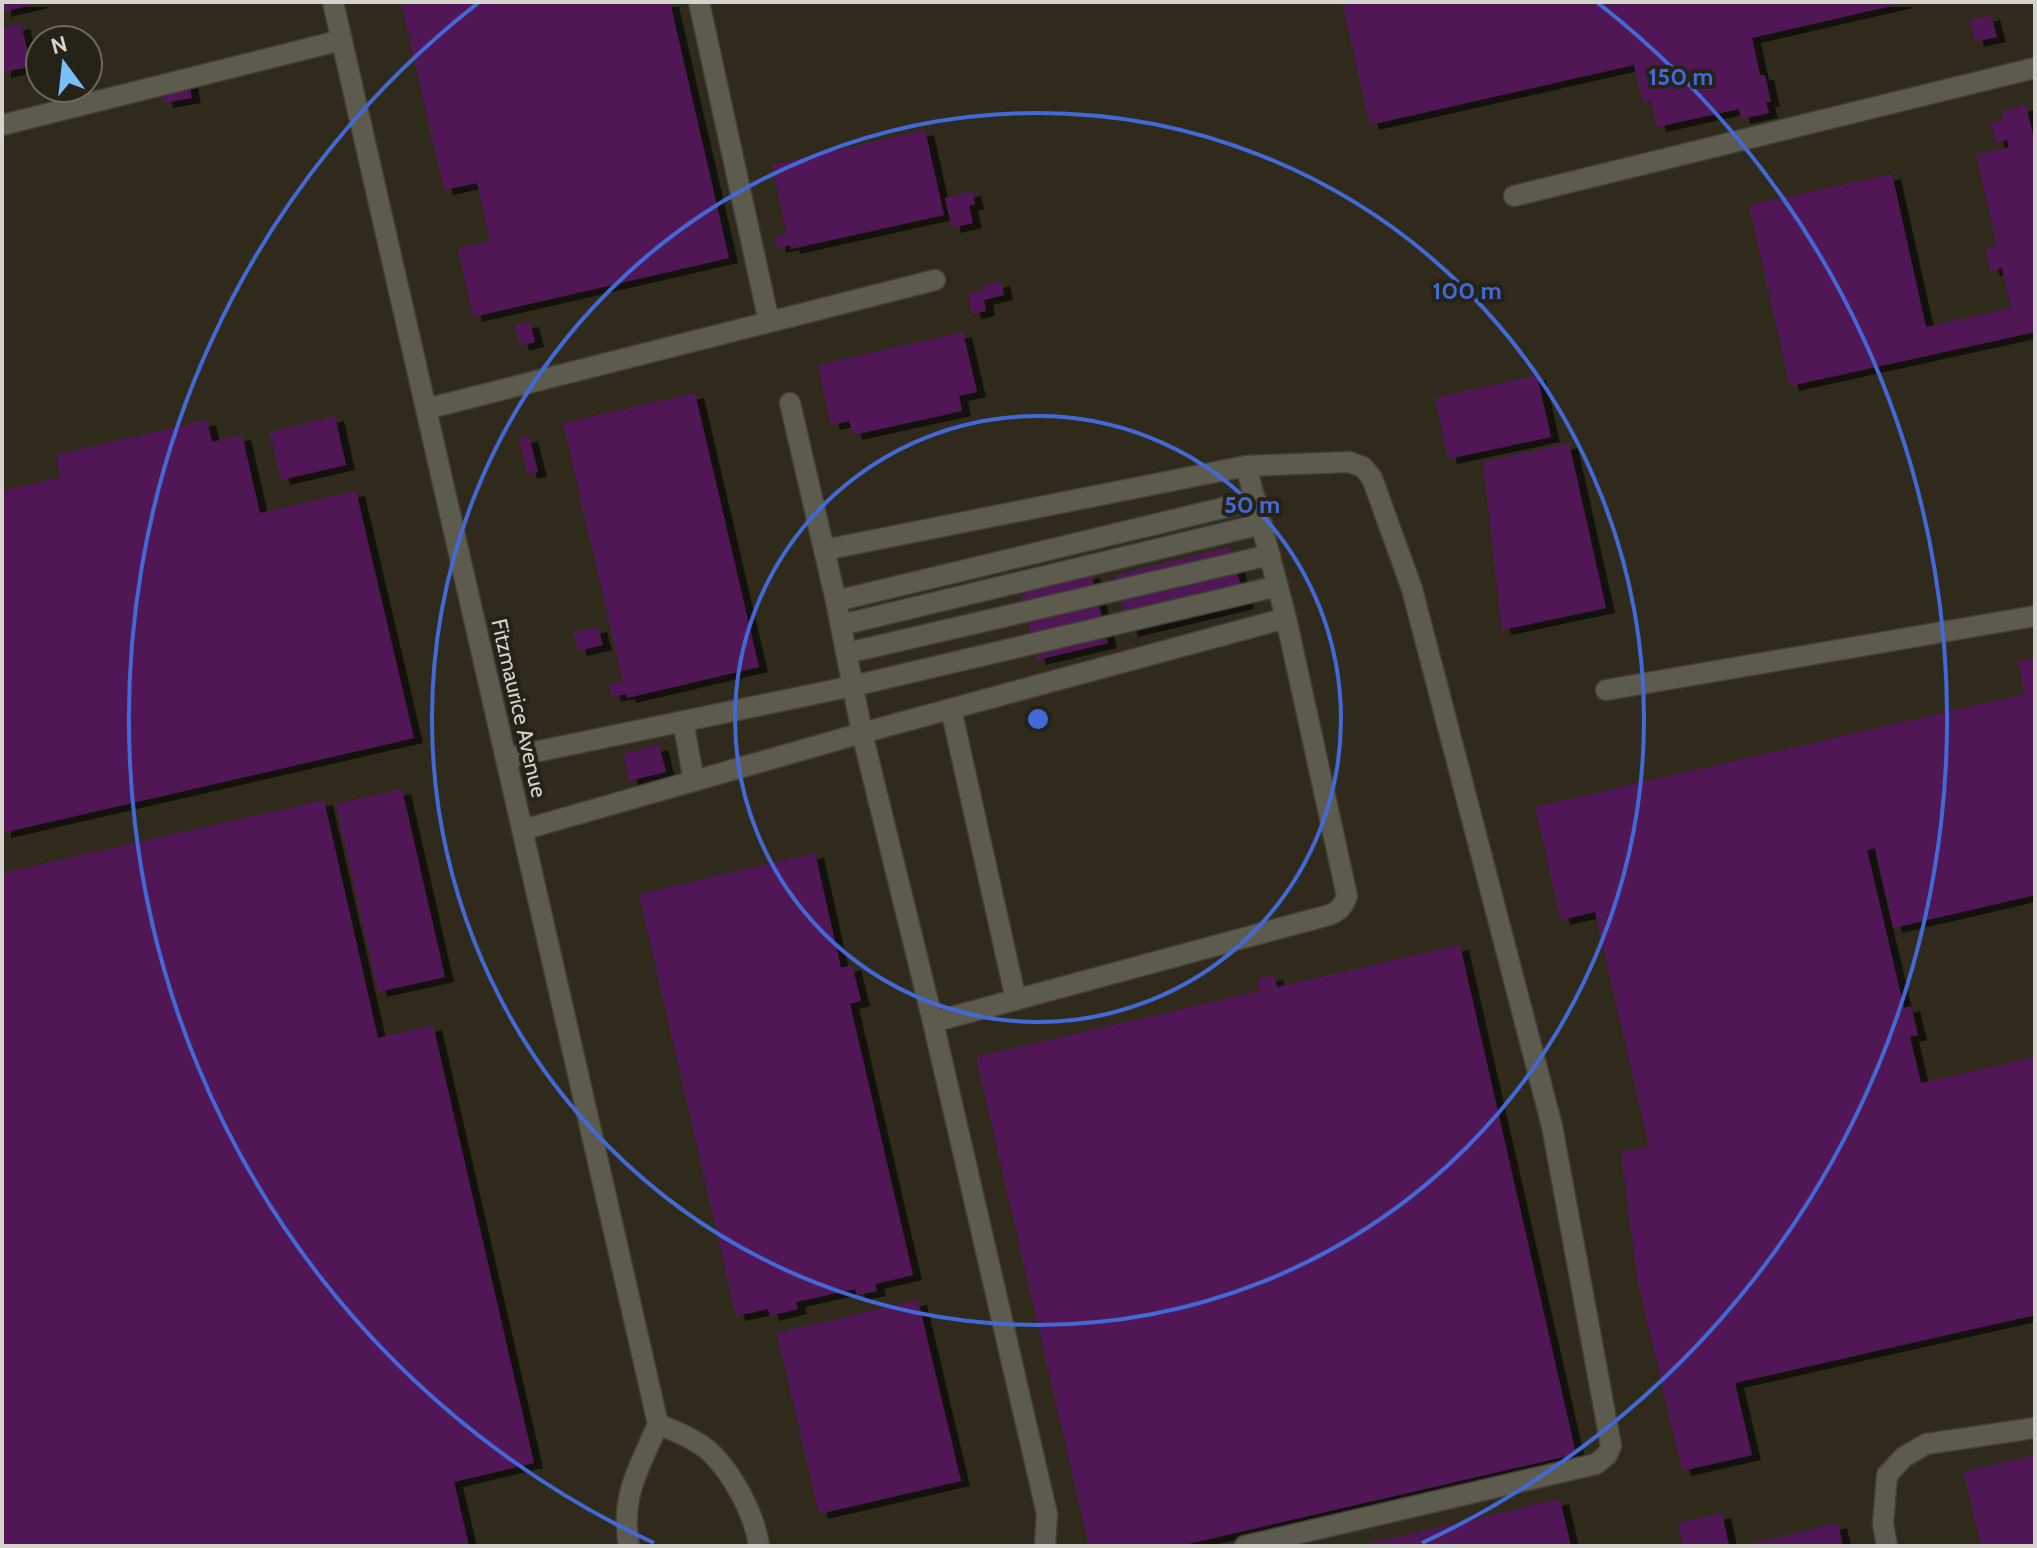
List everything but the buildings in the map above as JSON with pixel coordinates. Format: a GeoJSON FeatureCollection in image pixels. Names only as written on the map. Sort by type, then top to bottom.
{"type":"FeatureCollection","features":[{"type":"Feature","properties":{"kind":"street","name":"Fitzmaurice Avenue"},"geometry":{"type":"LineString","coordinates":[[333,2],[658,1424]]}},
{"type":"Feature","properties":{"kind":"street"},"geometry":{"type":"LineString","coordinates":[[699,2],[769,322]]}},
{"type":"Feature","properties":{"kind":"street"},"geometry":{"type":"LineString","coordinates":[[2,125],[342,40]]}},
{"type":"Feature","properties":{"kind":"street"},"geometry":{"type":"LineString","coordinates":[[1514,196],[2035,68]]}},
{"type":"Feature","properties":{"kind":"street"},"geometry":{"type":"LineString","coordinates":[[426,409],[935,280]]}},
{"type":"Feature","properties":{"kind":"street"},"geometry":{"type":"LineString","coordinates":[[790,403],[836,601],[862,733],[933,1022],[1047,1514],[1045,1546]]}},
{"type":"Feature","properties":{"kind":"street"},"geometry":{"type":"LineString","coordinates":[[824,550],[1246,466],[1349,462],[1363,467],[1372,478],[1412,589],[1552,1126],[1611,1446],[1607,1455],[1596,1464],[1245,1546]]}},
{"type":"Feature","properties":{"kind":"street"},"geometry":{"type":"LineString","coordinates":[[933,1022],[1329,915],[1339,911],[1344,904],[1347,896],[1286,618],[1246,466]]}},
{"type":"Feature","properties":{"kind":"street"},"geometry":{"type":"LineString","coordinates":[[836,601],[1256,500]]}},
{"type":"Feature","properties":{"kind":"street"},"geometry":{"type":"LineString","coordinates":[[841,625],[1262,524]]}},
{"type":"Feature","properties":{"kind":"street"},"geometry":{"type":"LineString","coordinates":[[847,653],[1270,555]]}},
{"type":"Feature","properties":{"kind":"street"},"geometry":{"type":"LineString","coordinates":[[506,758],[853,686],[1278,586]]}},
{"type":"Feature","properties":{"kind":"street"},"geometry":{"type":"LineString","coordinates":[[1606,690],[2035,616]]}},
{"type":"Feature","properties":{"kind":"street"},"geometry":{"type":"LineString","coordinates":[[522,830],[862,733],[1286,618]]}},
{"type":"Feature","properties":{"kind":"street"},"geometry":{"type":"LineString","coordinates":[[951,709],[1016,1000]]}},
{"type":"Feature","properties":{"kind":"street"},"geometry":{"type":"LineString","coordinates":[[683,721],[694,781]]}},
{"type":"Feature","properties":{"kind":"street"},"geometry":{"type":"LineString","coordinates":[[629,1546],[626,1526],[628,1495],[658,1424],[687,1436],[710,1452],[741,1495],[756,1524],[759,1546]]}},
{"type":"Feature","properties":{"kind":"street"},"geometry":{"type":"LineString","coordinates":[[1887,1546],[1883,1524],[1887,1475],[1904,1457],[1926,1444],[2035,1428]]}},
{"type":"Feature","properties":{"kind":"shaded area"},"geometry":{"type":"Polygon","coordinates":[[[2,2],[2035,2],[2035,1546],[2,1546],[2,2]]]}}]}
